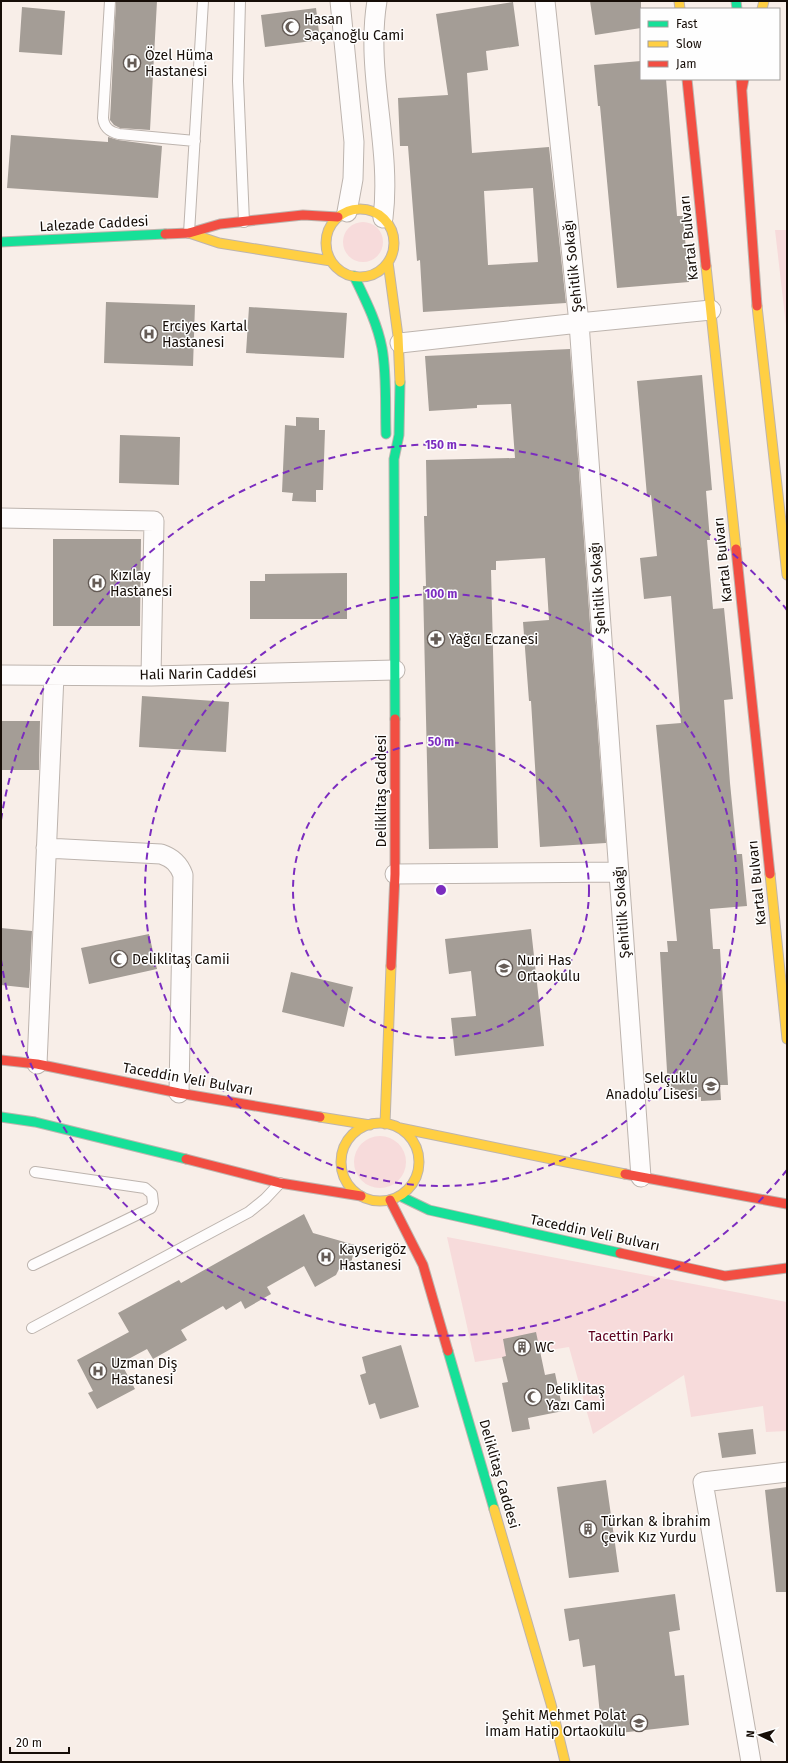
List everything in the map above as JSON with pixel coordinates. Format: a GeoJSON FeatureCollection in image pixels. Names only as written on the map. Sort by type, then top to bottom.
{"type":"FeatureCollection","features":[{"type":"Feature","properties":{"kind":"main road","name":"Kartal Bulvarı"},"geometry":{"type":"LineString","coordinates":[[687,80],[787,1039]]}},
{"type":"Feature","properties":{"kind":"main road"},"geometry":{"type":"LineString","coordinates":[[743,82],[757,303],[786,547],[787,575]]}},
{"type":"Feature","properties":{"kind":"main road"},"geometry":{"type":"LineString","coordinates":[[356,209],[375,212],[383,218],[389,225],[394,244],[392,254],[388,262],[373,274],[364,277],[345,274],[337,268],[331,261],[327,252],[326,242],[332,224],[343,214],[356,209]]}},
{"type":"Feature","properties":{"kind":"main road","name":"Lalezade Caddesi"},"geometry":{"type":"LineString","coordinates":[[1,242],[189,233],[220,224],[303,216],[343,214]]}},
{"type":"Feature","properties":{"kind":"main road","name":"Lalezade Caddesi"},"geometry":{"type":"LineString","coordinates":[[189,233],[219,243],[331,261]]}},
{"type":"Feature","properties":{"kind":"main road","name":"Deliklitaş Caddesi"},"geometry":{"type":"LineString","coordinates":[[385,1124],[395,874],[394,459],[399,446],[401,397],[400,343],[388,262]]}},
{"type":"Feature","properties":{"kind":"main road","name":"Deliklitaş Caddesi"},"geometry":{"type":"LineString","coordinates":[[354,276],[376,326],[382,348],[385,373],[387,443],[394,459]]}},
{"type":"Feature","properties":{"kind":"main road","name":"Taceddin Veli Bulvarı"},"geometry":{"type":"LineString","coordinates":[[1,1060],[37,1064],[179,1093],[370,1125]]}},
{"type":"Feature","properties":{"kind":"main road"},"geometry":{"type":"LineString","coordinates":[[1,1117],[35,1122],[280,1183],[361,1196]]}},
{"type":"Feature","properties":{"kind":"main road"},"geometry":{"type":"LineString","coordinates":[[400,1128],[408,1135],[418,1152],[418,1172],[414,1182],[408,1190],[400,1196],[390,1200],[380,1202],[361,1196],[353,1190],[345,1177],[342,1162],[343,1152],[347,1143],[361,1128],[370,1125],[385,1124],[640,1177],[787,1204]]}},
{"type":"Feature","properties":{"kind":"main road","name":"Taceddin Veli Bulvarı"},"geometry":{"type":"LineString","coordinates":[[400,1196],[428,1210],[725,1276],[787,1268]]}},
{"type":"Feature","properties":{"kind":"main road","name":"Deliklitaş Caddesi"},"geometry":{"type":"LineString","coordinates":[[390,1200],[423,1265],[551,1704],[565,1762]]}},
{"type":"Feature","properties":{"kind":"street"},"geometry":{"type":"LineString","coordinates":[[340,1],[354,142],[353,179],[343,214]]}},
{"type":"Feature","properties":{"kind":"street"},"geometry":{"type":"LineString","coordinates":[[376,1],[373,56],[385,186],[383,218]]}},
{"type":"Feature","properties":{"kind":"street","name":"Şehitlik Sokağı"},"geometry":{"type":"LineString","coordinates":[[545,1],[579,323],[640,1177]]}},
{"type":"Feature","properties":{"kind":"street"},"geometry":{"type":"LineString","coordinates":[[400,343],[711,310]]}},
{"type":"Feature","properties":{"kind":"street"},"geometry":{"type":"LineString","coordinates":[[1,518],[154,521],[151,676]]}},
{"type":"Feature","properties":{"kind":"street","name":"Hali Narin Caddesi"},"geometry":{"type":"LineString","coordinates":[[1,675],[151,676],[395,670]]}},
{"type":"Feature","properties":{"kind":"street"},"geometry":{"type":"LineString","coordinates":[[37,1064],[54,675]]}},
{"type":"Feature","properties":{"kind":"street"},"geometry":{"type":"LineString","coordinates":[[46,848],[161,854],[173,859],[181,869],[184,875],[179,1093]]}},
{"type":"Feature","properties":{"kind":"street"},"geometry":{"type":"LineString","coordinates":[[395,874],[619,872]]}},
{"type":"Feature","properties":{"kind":"street"},"geometry":{"type":"LineString","coordinates":[[751,1762],[703,1482],[787,1472]]}},
{"type":"Feature","properties":{"kind":"lane"},"geometry":{"type":"LineString","coordinates":[[110,1],[103,118],[106,127],[109,130],[119,134],[195,141]]}},
{"type":"Feature","properties":{"kind":"lane"},"geometry":{"type":"LineString","coordinates":[[189,233],[203,1]]}},
{"type":"Feature","properties":{"kind":"lane"},"geometry":{"type":"LineString","coordinates":[[240,1],[238,81],[244,222]]}},
{"type":"Feature","properties":{"kind":"lane"},"geometry":{"type":"LineString","coordinates":[[33,1265],[151,1208],[153,1203],[152,1194],[145,1188],[35,1172]]}},
{"type":"Feature","properties":{"kind":"lane"},"geometry":{"type":"LineString","coordinates":[[32,1328],[249,1212],[265,1200],[280,1183]]}},
{"type":"Feature","properties":{"kind":"green space"},"geometry":{"type":"Polygon","coordinates":[[[367,222],[374,225],[380,231],[383,242],[382,250],[374,259],[367,262],[359,262],[352,259],[344,250],[343,238],[346,231],[355,223],[367,222]]]}},
{"type":"Feature","properties":{"kind":"green space"},"geometry":{"type":"Polygon","coordinates":[[[775,230],[787,230],[787,334],[775,230]]]}},
{"type":"Feature","properties":{"kind":"green space"},"geometry":{"type":"Polygon","coordinates":[[[380,1136],[394,1140],[402,1148],[406,1162],[402,1176],[394,1184],[380,1188],[366,1184],[358,1176],[354,1162],[358,1148],[366,1140],[380,1136]]]}},
{"type":"Feature","properties":{"kind":"green space","name":"Tacettin Parkı"},"geometry":{"type":"Polygon","coordinates":[[[447,1237],[787,1302],[787,1431],[766,1432],[763,1406],[691,1417],[684,1375],[593,1434],[569,1347],[475,1362],[447,1237]]]}},
{"type":"Feature","properties":{"kind":"building","name":"Özel Hüma Hastanesi"},"geometry":{"type":"Polygon","coordinates":[[[116,1],[157,1],[150,130],[120,128],[114,125],[110,120],[116,1]]]}},
{"type":"Feature","properties":{"kind":"building"},"geometry":{"type":"Polygon","coordinates":[[[590,1],[641,1],[640,28],[595,35],[590,1]]]}},
{"type":"Feature","properties":{"kind":"building"},"geometry":{"type":"Polygon","coordinates":[[[513,2],[519,46],[486,51],[488,70],[467,73],[472,153],[549,147],[566,303],[423,312],[420,260],[417,261],[408,146],[400,146],[398,98],[448,95],[436,14],[513,2]],[[533,188],[484,191],[488,265],[538,262],[533,188]]]}},
{"type":"Feature","properties":{"kind":"building"},"geometry":{"type":"Polygon","coordinates":[[[22,7],[65,11],[62,55],[19,52],[22,7]]]}},
{"type":"Feature","properties":{"kind":"building","name":"Hasan Saçanoğlu Cami"},"geometry":{"type":"Polygon","coordinates":[[[316,8],[320,40],[265,47],[261,15],[316,8]]]}},
{"type":"Feature","properties":{"kind":"building"},"geometry":{"type":"Polygon","coordinates":[[[640,61],[640,80],[666,80],[677,216],[683,216],[689,282],[617,288],[600,106],[598,106],[594,65],[640,61]]]}},
{"type":"Feature","properties":{"kind":"building"},"geometry":{"type":"Polygon","coordinates":[[[11,135],[108,142],[108,137],[118,140],[162,146],[158,198],[7,188],[11,135]]]}},
{"type":"Feature","properties":{"kind":"building","name":"Erciyes Kartal Hastanesi"},"geometry":{"type":"Polygon","coordinates":[[[106,302],[195,305],[193,366],[104,363],[106,302]]]}},
{"type":"Feature","properties":{"kind":"building"},"geometry":{"type":"Polygon","coordinates":[[[249,307],[347,313],[344,358],[246,353],[249,307]]]}},
{"type":"Feature","properties":{"kind":"building"},"geometry":{"type":"Polygon","coordinates":[[[570,349],[606,843],[540,847],[531,701],[529,701],[523,622],[549,620],[545,558],[496,561],[496,570],[491,570],[498,848],[429,849],[423,586],[426,586],[424,516],[427,516],[426,460],[515,458],[511,404],[477,405],[477,408],[429,411],[425,356],[570,349]]]}},
{"type":"Feature","properties":{"kind":"building"},"geometry":{"type":"Polygon","coordinates":[[[702,375],[712,490],[706,491],[710,540],[707,540],[713,609],[724,608],[733,699],[724,700],[730,783],[737,854],[742,854],[747,906],[710,909],[713,949],[720,949],[728,1085],[720,1085],[721,1100],[701,1101],[701,1097],[676,1099],[675,1088],[668,1088],[660,952],[668,952],[667,941],[677,941],[656,725],[681,723],[671,596],[644,599],[640,558],[657,556],[651,495],[647,496],[637,381],[702,375]]]}},
{"type":"Feature","properties":{"kind":"building"},"geometry":{"type":"Polygon","coordinates":[[[296,417],[319,418],[319,430],[325,430],[323,490],[316,490],[316,502],[292,501],[293,493],[282,492],[285,425],[296,426],[296,417]]]}},
{"type":"Feature","properties":{"kind":"building"},"geometry":{"type":"Polygon","coordinates":[[[120,435],[180,437],[179,485],[119,483],[120,435]]]}},
{"type":"Feature","properties":{"kind":"building","name":"Kızılay Hastanesi"},"geometry":{"type":"Polygon","coordinates":[[[53,539],[141,539],[140,626],[53,626],[53,539]]]}},
{"type":"Feature","properties":{"kind":"building"},"geometry":{"type":"Polygon","coordinates":[[[347,573],[347,619],[250,619],[250,581],[265,581],[265,574],[347,573]]]}},
{"type":"Feature","properties":{"kind":"building"},"geometry":{"type":"Polygon","coordinates":[[[142,696],[229,702],[226,752],[139,747],[142,696]]]}},
{"type":"Feature","properties":{"kind":"building"},"geometry":{"type":"Polygon","coordinates":[[[1,721],[40,721],[39,770],[1,770],[1,721]]]}},
{"type":"Feature","properties":{"kind":"building"},"geometry":{"type":"Polygon","coordinates":[[[1,928],[32,931],[29,988],[1,985],[1,928]]]}},
{"type":"Feature","properties":{"kind":"building"},"geometry":{"type":"Polygon","coordinates":[[[531,929],[544,1046],[455,1056],[451,1018],[476,1016],[471,971],[449,974],[445,939],[531,929]]]}},
{"type":"Feature","properties":{"kind":"building","name":"Deliklitaş Camii"},"geometry":{"type":"Polygon","coordinates":[[[149,934],[157,969],[89,984],[81,948],[149,934]]]}},
{"type":"Feature","properties":{"kind":"building"},"geometry":{"type":"Polygon","coordinates":[[[291,972],[353,987],[344,1027],[282,1012],[291,972]]]}},
{"type":"Feature","properties":{"kind":"building"},"geometry":{"type":"Polygon","coordinates":[[[304,1214],[313,1233],[355,1245],[350,1269],[339,1269],[336,1275],[315,1287],[304,1266],[267,1287],[271,1294],[245,1309],[241,1301],[226,1310],[223,1306],[181,1330],[187,1340],[153,1359],[147,1349],[121,1363],[135,1389],[97,1409],[88,1393],[93,1391],[77,1360],[129,1332],[118,1313],[179,1280],[181,1283],[304,1214]]]}},
{"type":"Feature","properties":{"kind":"building"},"geometry":{"type":"Polygon","coordinates":[[[536,1332],[545,1375],[555,1373],[563,1411],[528,1418],[530,1429],[512,1432],[502,1383],[508,1382],[502,1357],[506,1356],[503,1339],[536,1332]]]}},
{"type":"Feature","properties":{"kind":"building"},"geometry":{"type":"Polygon","coordinates":[[[401,1345],[419,1407],[380,1419],[375,1403],[369,1405],[360,1375],[366,1373],[362,1357],[401,1345]]]}},
{"type":"Feature","properties":{"kind":"building"},"geometry":{"type":"Polygon","coordinates":[[[753,1429],[756,1454],[722,1458],[718,1433],[753,1429]]]}},
{"type":"Feature","properties":{"kind":"building","name":"Türkan & İbrahim Çevik Kız Yurdu"},"geometry":{"type":"Polygon","coordinates":[[[606,1480],[619,1572],[569,1578],[557,1487],[606,1480]]]}},
{"type":"Feature","properties":{"kind":"building"},"geometry":{"type":"Polygon","coordinates":[[[787,1487],[787,1592],[776,1592],[765,1490],[787,1487]]]}},
{"type":"Feature","properties":{"kind":"building"},"geometry":{"type":"Polygon","coordinates":[[[675,1594],[680,1630],[669,1632],[675,1676],[684,1675],[689,1725],[602,1735],[595,1665],[583,1667],[579,1639],[569,1641],[564,1609],[675,1594]]]}},
{"type":"Feature","properties":{"kind":"traffic: fast"},"geometry":{"type":"LineString","coordinates":[[736,1],[737,8]]}},
{"type":"Feature","properties":{"kind":"traffic: fast"},"geometry":{"type":"LineString","coordinates":[[1,242],[165,234]]}},
{"type":"Feature","properties":{"kind":"traffic: fast"},"geometry":{"type":"LineString","coordinates":[[354,276],[374,320],[380,338],[384,359],[386,434]]}},
{"type":"Feature","properties":{"kind":"traffic: fast"},"geometry":{"type":"LineString","coordinates":[[395,719],[394,459],[399,435],[400,382]]}},
{"type":"Feature","properties":{"kind":"traffic: fast"},"geometry":{"type":"LineString","coordinates":[[1,1117],[35,1122],[186,1159]]}},
{"type":"Feature","properties":{"kind":"traffic: fast"},"geometry":{"type":"LineString","coordinates":[[400,1196],[429,1210],[620,1253]]}},
{"type":"Feature","properties":{"kind":"traffic: fast"},"geometry":{"type":"LineString","coordinates":[[448,1351],[494,1509]]}},
{"type":"Feature","properties":{"kind":"traffic: slow"},"geometry":{"type":"LineString","coordinates":[[679,1],[680,8]]}},
{"type":"Feature","properties":{"kind":"traffic: slow"},"geometry":{"type":"LineString","coordinates":[[762,8],[764,1]]}},
{"type":"Feature","properties":{"kind":"traffic: slow"},"geometry":{"type":"LineString","coordinates":[[360,209],[373,212],[384,219],[391,230],[394,243],[391,256],[384,267],[373,274],[360,277],[347,274],[336,267],[329,256],[326,243],[329,230],[336,219],[347,212],[360,209]]}},
{"type":"Feature","properties":{"kind":"traffic: slow"},"geometry":{"type":"LineString","coordinates":[[189,233],[219,243],[331,261]]}},
{"type":"Feature","properties":{"kind":"traffic: slow"},"geometry":{"type":"LineString","coordinates":[[388,262],[398,336],[400,382]]}},
{"type":"Feature","properties":{"kind":"traffic: slow"},"geometry":{"type":"LineString","coordinates":[[706,266],[736,549]]}},
{"type":"Feature","properties":{"kind":"traffic: slow"},"geometry":{"type":"LineString","coordinates":[[757,306],[787,575]]}},
{"type":"Feature","properties":{"kind":"traffic: slow"},"geometry":{"type":"LineString","coordinates":[[770,874],[787,1039]]}},
{"type":"Feature","properties":{"kind":"traffic: slow"},"geometry":{"type":"LineString","coordinates":[[385,1124],[391,966]]}},
{"type":"Feature","properties":{"kind":"traffic: slow"},"geometry":{"type":"LineString","coordinates":[[320,1117],[370,1125]]}},
{"type":"Feature","properties":{"kind":"traffic: slow"},"geometry":{"type":"LineString","coordinates":[[380,1123],[395,1126],[402,1130],[412,1140],[416,1147],[419,1162],[416,1177],[412,1184],[402,1194],[395,1198],[380,1201],[365,1198],[358,1194],[348,1184],[344,1177],[341,1162],[344,1147],[348,1140],[358,1130],[365,1126],[380,1123]]}},
{"type":"Feature","properties":{"kind":"traffic: slow"},"geometry":{"type":"LineString","coordinates":[[400,1128],[625,1174]]}},
{"type":"Feature","properties":{"kind":"traffic: slow"},"geometry":{"type":"LineString","coordinates":[[494,1509],[551,1704],[565,1762]]}},
{"type":"Feature","properties":{"kind":"traffic: jam"},"geometry":{"type":"LineString","coordinates":[[687,80],[706,266]]}},
{"type":"Feature","properties":{"kind":"traffic: jam"},"geometry":{"type":"LineString","coordinates":[[741,80],[757,306]]}},
{"type":"Feature","properties":{"kind":"traffic: jam"},"geometry":{"type":"LineString","coordinates":[[742,89],[744,80]]}},
{"type":"Feature","properties":{"kind":"traffic: jam"},"geometry":{"type":"LineString","coordinates":[[165,234],[189,233],[220,224],[303,215],[338,217]]}},
{"type":"Feature","properties":{"kind":"traffic: jam"},"geometry":{"type":"LineString","coordinates":[[736,549],[770,874]]}},
{"type":"Feature","properties":{"kind":"traffic: jam"},"geometry":{"type":"LineString","coordinates":[[391,966],[395,874],[395,719]]}},
{"type":"Feature","properties":{"kind":"traffic: jam"},"geometry":{"type":"LineString","coordinates":[[1,1060],[37,1064],[179,1093],[320,1117]]}},
{"type":"Feature","properties":{"kind":"traffic: jam"},"geometry":{"type":"LineString","coordinates":[[186,1159],[280,1183],[361,1196]]}},
{"type":"Feature","properties":{"kind":"traffic: jam"},"geometry":{"type":"LineString","coordinates":[[625,1174],[787,1204]]}},
{"type":"Feature","properties":{"kind":"traffic: jam"},"geometry":{"type":"LineString","coordinates":[[390,1200],[423,1265],[448,1351]]}},
{"type":"Feature","properties":{"kind":"traffic: jam"},"geometry":{"type":"LineString","coordinates":[[620,1253],[725,1276],[787,1268]]}},
{"type":"Feature","properties":{"kind":"place","name":"Hasan Saçanoğlu Cami"},"geometry":{"type":"Point","coordinates":[291,27]}},
{"type":"Feature","properties":{"kind":"place","name":"Özel Hüma Hastanesi"},"geometry":{"type":"Point","coordinates":[132,63]}},
{"type":"Feature","properties":{"kind":"place","name":"Erciyes Kartal Hastanesi"},"geometry":{"type":"Point","coordinates":[149,334]}},
{"type":"Feature","properties":{"kind":"place","name":"Kızılay Hastanesi"},"geometry":{"type":"Point","coordinates":[97,583]}},
{"type":"Feature","properties":{"kind":"place","name":"Yağcı Eczanesi"},"geometry":{"type":"Point","coordinates":[436,639]}},
{"type":"Feature","properties":{"kind":"place","name":"Deliklitaş Camii"},"geometry":{"type":"Point","coordinates":[119,959]}},
{"type":"Feature","properties":{"kind":"place","name":"Nuri Has Ortaokulu"},"geometry":{"type":"Point","coordinates":[504,968]}},
{"type":"Feature","properties":{"kind":"place","name":"Selçuklu Anadolu Lisesi"},"geometry":{"type":"Point","coordinates":[711,1086]}},
{"type":"Feature","properties":{"kind":"place","name":"Kayserigöz Hastanesi"},"geometry":{"type":"Point","coordinates":[326,1257]}},
{"type":"Feature","properties":{"kind":"place","name":"WC"},"geometry":{"type":"Point","coordinates":[522,1347]}},
{"type":"Feature","properties":{"kind":"place","name":"Uzman Diş Hastanesi"},"geometry":{"type":"Point","coordinates":[98,1371]}},
{"type":"Feature","properties":{"kind":"place","name":"Deliklitaş Yazı Cami"},"geometry":{"type":"Point","coordinates":[533,1397]}},
{"type":"Feature","properties":{"kind":"place","name":"Türkan & İbrahim Çevik Kız Yurdu"},"geometry":{"type":"Point","coordinates":[588,1529]}},
{"type":"Feature","properties":{"kind":"place","name":"Şehit Mehmet Polat İmam Hatip Ortaokulu"},"geometry":{"type":"Point","coordinates":[639,1723]}}]}
